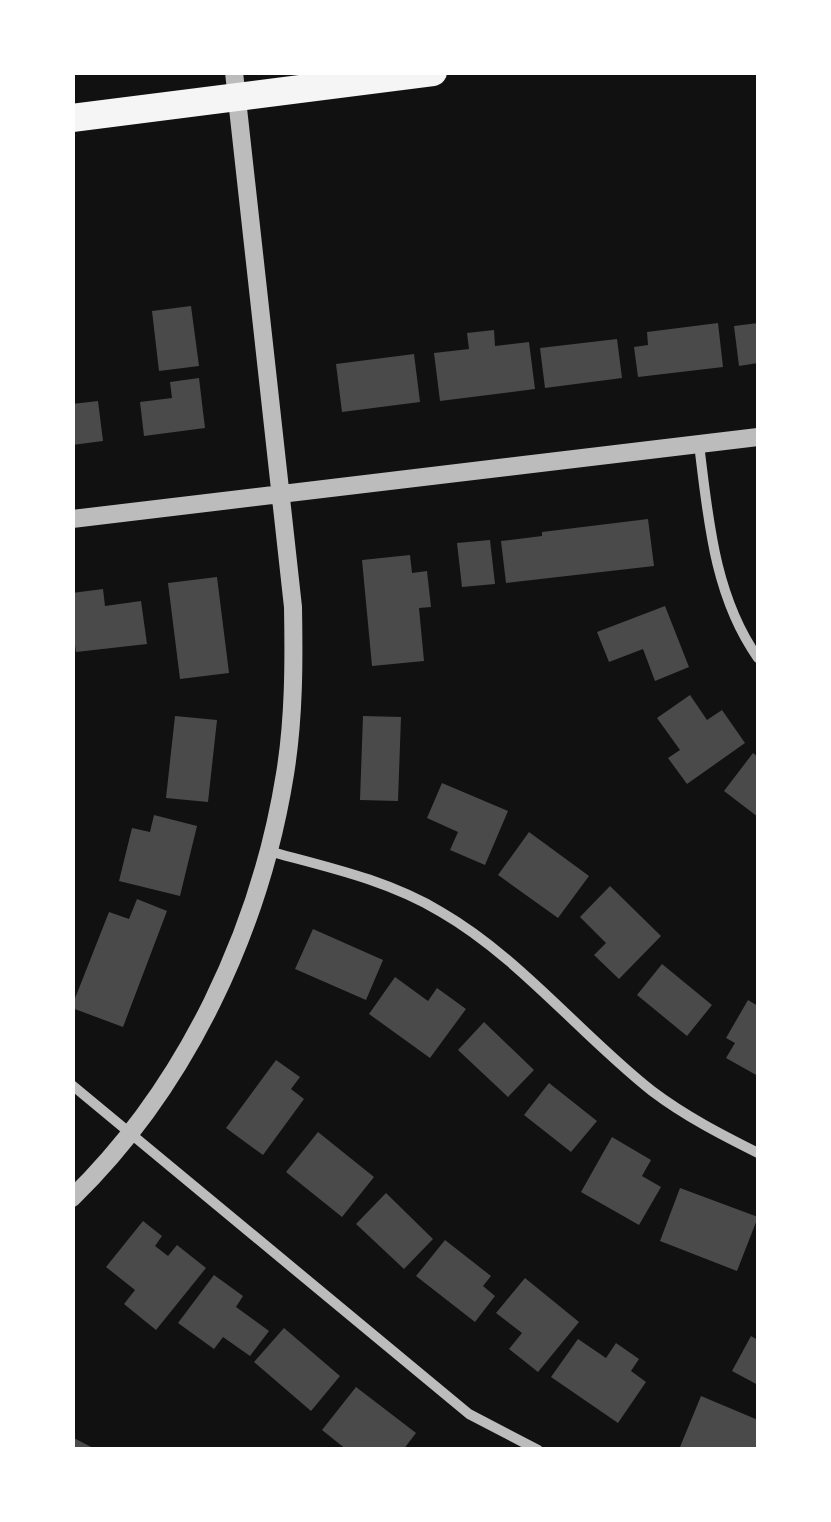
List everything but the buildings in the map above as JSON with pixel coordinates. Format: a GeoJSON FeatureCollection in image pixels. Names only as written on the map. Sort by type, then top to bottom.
{"type":"FeatureCollection","features":[{"type":"Feature","properties":{"kind":"highway"},"geometry":{"type":"LineString","coordinates":[[72,118],[433,72]]}},
{"type":"Feature","properties":{"kind":"street"},"geometry":{"type":"LineString","coordinates":[[72,1198],[131,1132],[179,1062],[222,980],[254,898],[285,775],[293,682],[293,606],[234,72]]}},
{"type":"Feature","properties":{"kind":"street"},"geometry":{"type":"LineString","coordinates":[[72,518],[758,437]]}},
{"type":"Feature","properties":{"kind":"street"},"geometry":{"type":"LineString","coordinates":[[699,444],[708,520],[724,587],[758,658]]}},
{"type":"Feature","properties":{"kind":"street"},"geometry":{"type":"LineString","coordinates":[[268,850],[381,884],[443,913],[499,954],[653,1091],[708,1127],[758,1152]]}},
{"type":"Feature","properties":{"kind":"street"},"geometry":{"type":"LineString","coordinates":[[72,1085],[468,1414],[538,1450]]}}]}
